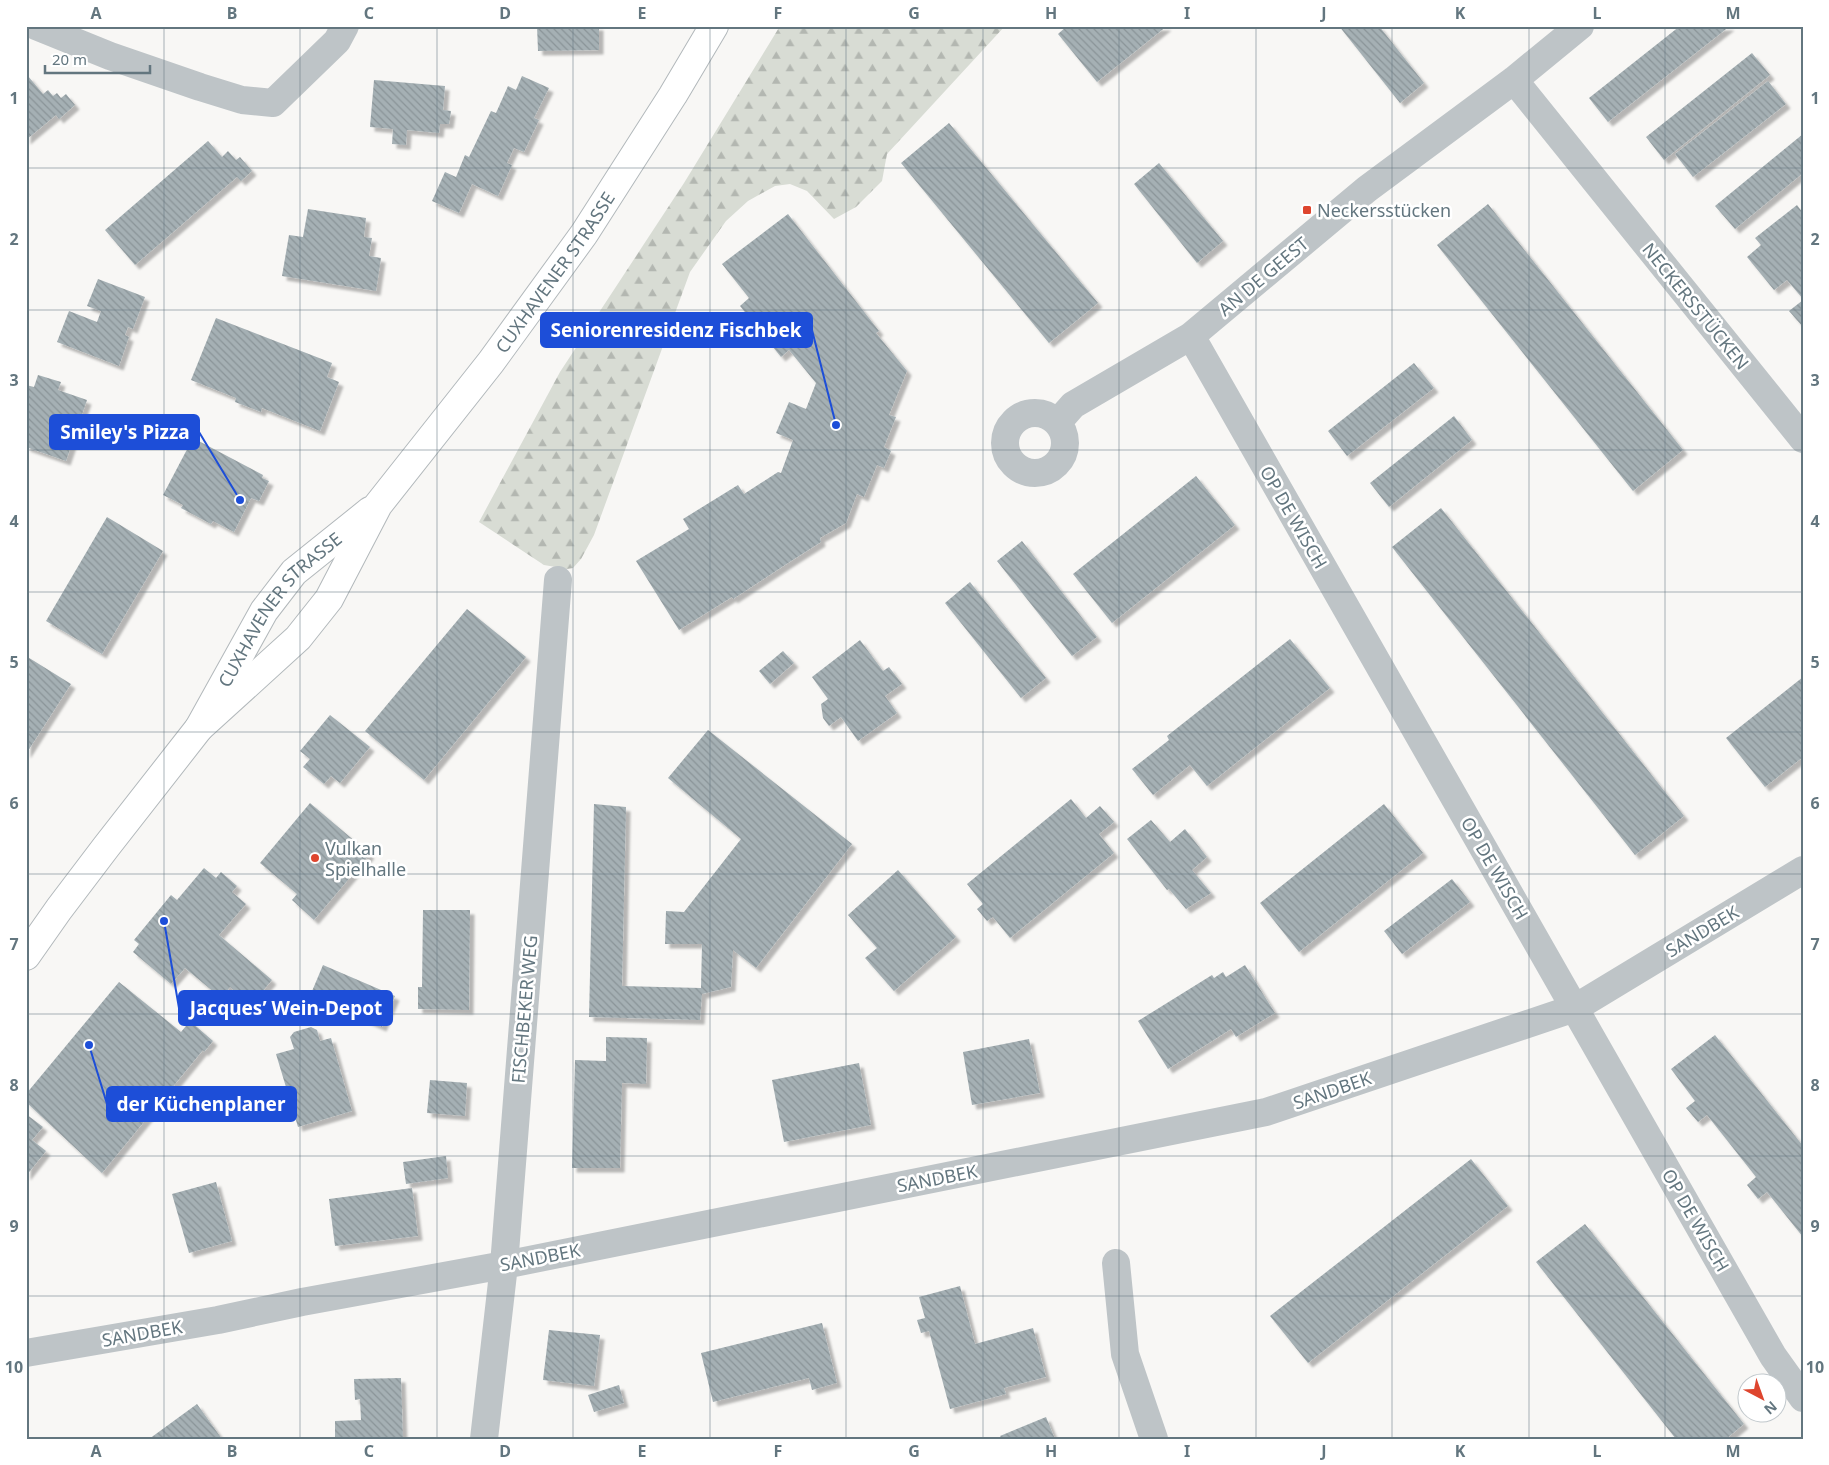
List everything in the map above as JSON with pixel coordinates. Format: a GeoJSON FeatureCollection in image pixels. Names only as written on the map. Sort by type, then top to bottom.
{"type":"FeatureCollection","features":[{"type":"Feature","properties":{"kind":"main road","name":"CUXHAVENER STRASSE"},"geometry":{"type":"LineString","coordinates":[[199,728],[298,638],[329,599],[378,505],[491,362],[584,234],[673,95],[714,26]]}},
{"type":"Feature","properties":{"kind":"main road","name":"CUXHAVENER STRASSE"},"geometry":{"type":"LineString","coordinates":[[26,956],[88,870],[199,728],[264,611],[294,572],[378,505]]}},
{"type":"Feature","properties":{"kind":"street"},"geometry":{"type":"LineString","coordinates":[[36,26],[110,56],[209,90],[242,100],[273,103],[337,41],[345,26]]}},
{"type":"Feature","properties":{"kind":"street","name":"AN DE GEEST"},"geometry":{"type":"LineString","coordinates":[[1058,422],[1073,405],[1191,336],[1367,189],[1514,80],[1580,26]]}},
{"type":"Feature","properties":{"kind":"street","name":"NECKERSSTÜCKEN"},"geometry":{"type":"LineString","coordinates":[[1514,80],[1803,439]]}},
{"type":"Feature","properties":{"kind":"street","name":"OP DE WISCH"},"geometry":{"type":"LineString","coordinates":[[1191,336],[1773,1356],[1803,1398]]}},
{"type":"Feature","properties":{"kind":"street","name":"FISCHBEKER WEG"},"geometry":{"type":"LineString","coordinates":[[484,1439],[504,1264],[558,580]]}},
{"type":"Feature","properties":{"kind":"street","name":"SANDBEK"},"geometry":{"type":"LineString","coordinates":[[26,1353],[218,1320],[1266,1112],[1575,1008],[1803,870]]}},
{"type":"Feature","properties":{"kind":"street"},"geometry":{"type":"LineString","coordinates":[[1116,1263],[1125,1354],[1154,1439]]}},
{"type":"Feature","properties":{"kind":"green space"},"geometry":{"type":"Polygon","coordinates":[[[780,26],[1005,26],[887,154],[882,181],[856,207],[834,219],[807,191],[790,184],[775,186],[748,201],[726,221],[690,272],[594,535],[581,559],[573,568],[567,569],[544,565],[479,522],[560,372],[684,183],[780,26]]]}},
{"type":"Feature","properties":{"kind":"building"},"geometry":{"type":"Polygon","coordinates":[[[537,26],[599,26],[599,50],[538,51],[537,26]]]}},
{"type":"Feature","properties":{"kind":"building"},"geometry":{"type":"Polygon","coordinates":[[[1067,26],[1167,26],[1097,82],[1058,34],[1067,26]]]}},
{"type":"Feature","properties":{"kind":"building"},"geometry":{"type":"Polygon","coordinates":[[[1339,26],[1379,26],[1424,83],[1400,103],[1339,26]]]}},
{"type":"Feature","properties":{"kind":"building"},"geometry":{"type":"Polygon","coordinates":[[[1680,26],[1730,26],[1608,122],[1589,98],[1680,26]]]}},
{"type":"Feature","properties":{"kind":"building"},"geometry":{"type":"Polygon","coordinates":[[[1752,53],[1770,75],[1664,160],[1646,137],[1752,53]]]}},
{"type":"Feature","properties":{"kind":"building"},"geometry":{"type":"Polygon","coordinates":[[[28,76],[43,94],[48,90],[53,96],[57,93],[61,98],[66,94],[75,105],[59,119],[56,115],[26,140],[26,78],[28,76]]]}},
{"type":"Feature","properties":{"kind":"building"},"geometry":{"type":"Polygon","coordinates":[[[522,76],[549,88],[534,118],[539,120],[524,152],[514,148],[507,163],[512,165],[498,196],[472,184],[459,213],[432,201],[445,172],[456,177],[465,155],[469,157],[491,111],[496,113],[508,86],[516,90],[522,76]]]}},
{"type":"Feature","properties":{"kind":"building"},"geometry":{"type":"Polygon","coordinates":[[[374,80],[445,86],[443,110],[451,111],[449,124],[440,124],[439,133],[407,130],[406,145],[392,144],[393,129],[370,127],[374,80]]]}},
{"type":"Feature","properties":{"kind":"building"},"geometry":{"type":"Polygon","coordinates":[[[1768,81],[1786,104],[1693,177],[1675,154],[1768,81]]]}},
{"type":"Feature","properties":{"kind":"building"},"geometry":{"type":"Polygon","coordinates":[[[949,123],[1098,303],[1049,343],[901,163],[949,123]]]}},
{"type":"Feature","properties":{"kind":"building"},"geometry":{"type":"Polygon","coordinates":[[[1803,134],[1803,173],[1735,229],[1715,206],[1803,134]]]}},
{"type":"Feature","properties":{"kind":"building"},"geometry":{"type":"Polygon","coordinates":[[[208,141],[222,157],[228,151],[236,160],[240,157],[252,171],[241,181],[237,177],[135,265],[105,230],[208,141]]]}},
{"type":"Feature","properties":{"kind":"building"},"geometry":{"type":"Polygon","coordinates":[[[1159,163],[1223,241],[1197,263],[1134,184],[1159,163]]]}},
{"type":"Feature","properties":{"kind":"building"},"geometry":{"type":"Polygon","coordinates":[[[1488,204],[1683,450],[1633,491],[1437,245],[1488,204]]]}},
{"type":"Feature","properties":{"kind":"building"},"geometry":{"type":"Polygon","coordinates":[[[1797,205],[1803,213],[1803,299],[1787,280],[1774,290],[1747,257],[1761,245],[1755,238],[1797,205]]]}},
{"type":"Feature","properties":{"kind":"building"},"geometry":{"type":"Polygon","coordinates":[[[308,209],[366,218],[364,237],[372,238],[369,256],[381,258],[376,291],[282,276],[289,235],[303,237],[308,209]]]}},
{"type":"Feature","properties":{"kind":"building"},"geometry":{"type":"Polygon","coordinates":[[[788,214],[879,331],[876,333],[907,371],[889,415],[896,417],[884,447],[891,451],[884,468],[877,465],[864,497],[857,494],[846,523],[820,538],[821,542],[733,599],[732,597],[679,630],[636,561],[689,529],[683,519],[738,485],[744,494],[778,472],[781,473],[793,440],[776,433],[789,402],[806,409],[816,383],[789,350],[781,357],[740,306],[749,298],[722,264],[788,214]]]}},
{"type":"Feature","properties":{"kind":"building"},"geometry":{"type":"Polygon","coordinates":[[[98,279],[145,297],[133,329],[128,327],[125,335],[129,337],[119,366],[57,342],[69,311],[97,322],[101,311],[87,306],[98,279]]]}},
{"type":"Feature","properties":{"kind":"building"},"geometry":{"type":"Polygon","coordinates":[[[1803,300],[1803,327],[1789,311],[1803,300]]]}},
{"type":"Feature","properties":{"kind":"building"},"geometry":{"type":"Polygon","coordinates":[[[216,318],[332,363],[327,377],[339,382],[320,431],[262,408],[261,412],[235,402],[236,398],[191,380],[216,318]]]}},
{"type":"Feature","properties":{"kind":"building"},"geometry":{"type":"Polygon","coordinates":[[[1414,363],[1434,388],[1347,456],[1328,431],[1414,363]]]}},
{"type":"Feature","properties":{"kind":"building"},"geometry":{"type":"Polygon","coordinates":[[[38,375],[61,382],[58,390],[87,400],[66,461],[26,447],[26,385],[34,387],[38,375]]]}},
{"type":"Feature","properties":{"kind":"building"},"geometry":{"type":"Polygon","coordinates":[[[1454,416],[1472,440],[1389,507],[1370,483],[1454,416]]]}},
{"type":"Feature","properties":{"kind":"building"},"geometry":{"type":"Polygon","coordinates":[[[193,438],[263,475],[262,478],[269,481],[259,501],[251,498],[234,532],[213,521],[211,524],[181,508],[183,505],[163,495],[193,438]]]}},
{"type":"Feature","properties":{"kind":"building"},"geometry":{"type":"Polygon","coordinates":[[[1196,476],[1235,525],[1112,623],[1073,574],[1196,476]]]}},
{"type":"Feature","properties":{"kind":"building"},"geometry":{"type":"Polygon","coordinates":[[[1441,508],[1684,816],[1635,855],[1392,547],[1441,508]]]}},
{"type":"Feature","properties":{"kind":"building"},"geometry":{"type":"Polygon","coordinates":[[[107,517],[163,551],[102,654],[46,621],[107,517]]]}},
{"type":"Feature","properties":{"kind":"building"},"geometry":{"type":"Polygon","coordinates":[[[1022,541],[1097,637],[1072,656],[997,561],[1022,541]]]}},
{"type":"Feature","properties":{"kind":"building"},"geometry":{"type":"Polygon","coordinates":[[[970,582],[1046,678],[1021,698],[945,603],[970,582]]]}},
{"type":"Feature","properties":{"kind":"building"},"geometry":{"type":"Polygon","coordinates":[[[467,609],[526,657],[424,780],[365,731],[467,609]]]}},
{"type":"Feature","properties":{"kind":"building"},"geometry":{"type":"Polygon","coordinates":[[[1290,639],[1330,688],[1207,786],[1190,765],[1153,795],[1132,769],[1169,740],[1167,736],[1290,639]]]}},
{"type":"Feature","properties":{"kind":"building"},"geometry":{"type":"Polygon","coordinates":[[[860,640],[883,671],[889,667],[902,684],[885,696],[897,713],[858,741],[841,717],[829,726],[823,718],[821,704],[828,699],[812,677],[860,640]]]}},
{"type":"Feature","properties":{"kind":"building"},"geometry":{"type":"Polygon","coordinates":[[[783,651],[794,663],[770,684],[759,671],[783,651]]]}},
{"type":"Feature","properties":{"kind":"building"},"geometry":{"type":"Polygon","coordinates":[[[26,656],[71,684],[26,754],[26,656]]]}},
{"type":"Feature","properties":{"kind":"building"},"geometry":{"type":"Polygon","coordinates":[[[1803,677],[1803,757],[1765,787],[1726,738],[1803,677]]]}},
{"type":"Feature","properties":{"kind":"building"},"geometry":{"type":"Polygon","coordinates":[[[330,715],[370,747],[340,783],[331,776],[324,784],[303,767],[310,759],[300,751],[330,715]]]}},
{"type":"Feature","properties":{"kind":"building"},"geometry":{"type":"Polygon","coordinates":[[[708,730],[852,844],[756,968],[733,950],[731,987],[702,994],[700,1020],[589,1017],[594,804],[626,807],[622,986],[701,988],[702,944],[665,944],[666,911],[684,912],[741,839],[668,778],[708,730]]]}},
{"type":"Feature","properties":{"kind":"building"},"geometry":{"type":"Polygon","coordinates":[[[1071,799],[1086,818],[1100,806],[1114,822],[1099,834],[1114,853],[1010,938],[993,917],[987,921],[977,909],[983,904],[967,884],[1071,799]]]}},
{"type":"Feature","properties":{"kind":"building","name":"Vulkan Spielhalle"},"geometry":{"type":"Polygon","coordinates":[[[310,803],[370,854],[314,920],[292,900],[297,894],[260,863],[310,803]]]}},
{"type":"Feature","properties":{"kind":"building"},"geometry":{"type":"Polygon","coordinates":[[[1384,804],[1423,853],[1299,952],[1260,903],[1384,804]]]}},
{"type":"Feature","properties":{"kind":"building"},"geometry":{"type":"Polygon","coordinates":[[[1151,820],[1170,842],[1185,829],[1207,857],[1192,870],[1211,893],[1186,909],[1169,889],[1167,890],[1127,839],[1151,820]]]}},
{"type":"Feature","properties":{"kind":"building"},"geometry":{"type":"Polygon","coordinates":[[[204,868],[216,878],[221,872],[237,886],[232,892],[246,904],[219,935],[272,980],[251,1005],[230,987],[221,998],[185,968],[171,984],[133,952],[139,944],[134,940],[171,895],[177,900],[204,868]]]}},
{"type":"Feature","properties":{"kind":"building"},"geometry":{"type":"Polygon","coordinates":[[[898,870],[956,937],[894,991],[865,958],[877,948],[848,915],[898,870]]]}},
{"type":"Feature","properties":{"kind":"building"},"geometry":{"type":"Polygon","coordinates":[[[1452,879],[1470,902],[1402,954],[1384,931],[1452,879]]]}},
{"type":"Feature","properties":{"kind":"building"},"geometry":{"type":"Polygon","coordinates":[[[423,910],[470,910],[469,1010],[418,1009],[418,987],[422,987],[423,910]]]}},
{"type":"Feature","properties":{"kind":"building"},"geometry":{"type":"Polygon","coordinates":[[[323,965],[395,996],[382,1027],[310,996],[323,965]]]}},
{"type":"Feature","properties":{"kind":"building"},"geometry":{"type":"Polygon","coordinates":[[[1245,965],[1275,1013],[1236,1037],[1231,1029],[1168,1069],[1138,1021],[1212,975],[1214,978],[1223,972],[1226,977],[1245,965]]]}},
{"type":"Feature","properties":{"kind":"building"},"geometry":{"type":"Polygon","coordinates":[[[119,982],[181,1032],[190,1021],[213,1041],[204,1052],[203,1050],[102,1173],[26,1102],[26,1094],[119,982]]]}},
{"type":"Feature","properties":{"kind":"building"},"geometry":{"type":"Polygon","coordinates":[[[311,1027],[317,1030],[320,1041],[331,1038],[352,1111],[298,1127],[276,1054],[294,1049],[290,1037],[294,1032],[311,1027]]]}},
{"type":"Feature","properties":{"kind":"building"},"geometry":{"type":"Polygon","coordinates":[[[1715,1035],[1803,1146],[1803,1237],[1767,1192],[1758,1199],[1747,1185],[1756,1177],[1707,1115],[1698,1122],[1686,1108],[1695,1101],[1671,1069],[1715,1035]]]}},
{"type":"Feature","properties":{"kind":"building"},"geometry":{"type":"Polygon","coordinates":[[[606,1037],[647,1038],[646,1084],[622,1083],[620,1168],[572,1168],[575,1060],[606,1061],[606,1037]]]}},
{"type":"Feature","properties":{"kind":"building"},"geometry":{"type":"Polygon","coordinates":[[[1029,1039],[1040,1093],[972,1105],[963,1052],[1029,1039]]]}},
{"type":"Feature","properties":{"kind":"building"},"geometry":{"type":"Polygon","coordinates":[[[859,1063],[871,1125],[784,1142],[772,1080],[859,1063]]]}},
{"type":"Feature","properties":{"kind":"building"},"geometry":{"type":"Polygon","coordinates":[[[430,1080],[467,1083],[465,1116],[427,1113],[430,1080]]]}},
{"type":"Feature","properties":{"kind":"building"},"geometry":{"type":"Polygon","coordinates":[[[26,1114],[43,1127],[32,1140],[46,1151],[26,1176],[26,1114]]]}},
{"type":"Feature","properties":{"kind":"building"},"geometry":{"type":"Polygon","coordinates":[[[446,1156],[448,1178],[406,1184],[403,1162],[446,1156]]]}},
{"type":"Feature","properties":{"kind":"building"},"geometry":{"type":"Polygon","coordinates":[[[1471,1159],[1508,1206],[1308,1363],[1270,1316],[1471,1159]]]}},
{"type":"Feature","properties":{"kind":"building"},"geometry":{"type":"Polygon","coordinates":[[[216,1182],[232,1241],[189,1253],[172,1194],[216,1182]]]}},
{"type":"Feature","properties":{"kind":"building"},"geometry":{"type":"Polygon","coordinates":[[[412,1188],[418,1236],[335,1246],[329,1199],[412,1188]]]}},
{"type":"Feature","properties":{"kind":"building"},"geometry":{"type":"Polygon","coordinates":[[[1585,1224],[1736,1414],[1736,1422],[1742,1422],[1744,1424],[1726,1439],[1676,1439],[1536,1262],[1585,1224]]]}},
{"type":"Feature","properties":{"kind":"building"},"geometry":{"type":"Polygon","coordinates":[[[960,1286],[975,1344],[1033,1328],[1046,1377],[1004,1388],[1006,1394],[950,1409],[929,1331],[921,1333],[917,1320],[925,1318],[919,1297],[960,1286]]]}},
{"type":"Feature","properties":{"kind":"building"},"geometry":{"type":"Polygon","coordinates":[[[822,1323],[837,1383],[812,1390],[809,1378],[713,1402],[701,1353],[822,1323]]]}},
{"type":"Feature","properties":{"kind":"building"},"geometry":{"type":"Polygon","coordinates":[[[549,1330],[600,1335],[594,1386],[543,1380],[549,1330]]]}},
{"type":"Feature","properties":{"kind":"building"},"geometry":{"type":"Polygon","coordinates":[[[401,1378],[403,1439],[335,1439],[335,1421],[361,1420],[360,1399],[355,1400],[354,1379],[401,1378]]]}},
{"type":"Feature","properties":{"kind":"building"},"geometry":{"type":"Polygon","coordinates":[[[619,1385],[624,1403],[594,1412],[588,1395],[619,1385]]]}},
{"type":"Feature","properties":{"kind":"building"},"geometry":{"type":"Polygon","coordinates":[[[197,1404],[222,1439],[149,1439],[197,1404]]]}},
{"type":"Feature","properties":{"kind":"building"},"geometry":{"type":"Polygon","coordinates":[[[1046,1417],[1055,1439],[1002,1439],[1000,1436],[1046,1417]]]}},
{"type":"Feature","properties":{"kind":"place","name":"Neckersstücken"},"geometry":{"type":"Point","coordinates":[1307,210]}},
{"type":"Feature","properties":{"kind":"place","name":"Seniorenresidenz Fischbek"},"geometry":{"type":"Point","coordinates":[836,425]}},
{"type":"Feature","properties":{"kind":"place","name":"Smiley's Pizza"},"geometry":{"type":"Point","coordinates":[240,500]}},
{"type":"Feature","properties":{"kind":"place","name":"Vulkan Spielhalle"},"geometry":{"type":"Point","coordinates":[315,858]}},
{"type":"Feature","properties":{"kind":"place","name":"Jacques’ Wein-Depot"},"geometry":{"type":"Point","coordinates":[164,921]}},
{"type":"Feature","properties":{"kind":"place","name":"der Küchenplaner"},"geometry":{"type":"Point","coordinates":[89,1045]}}]}
